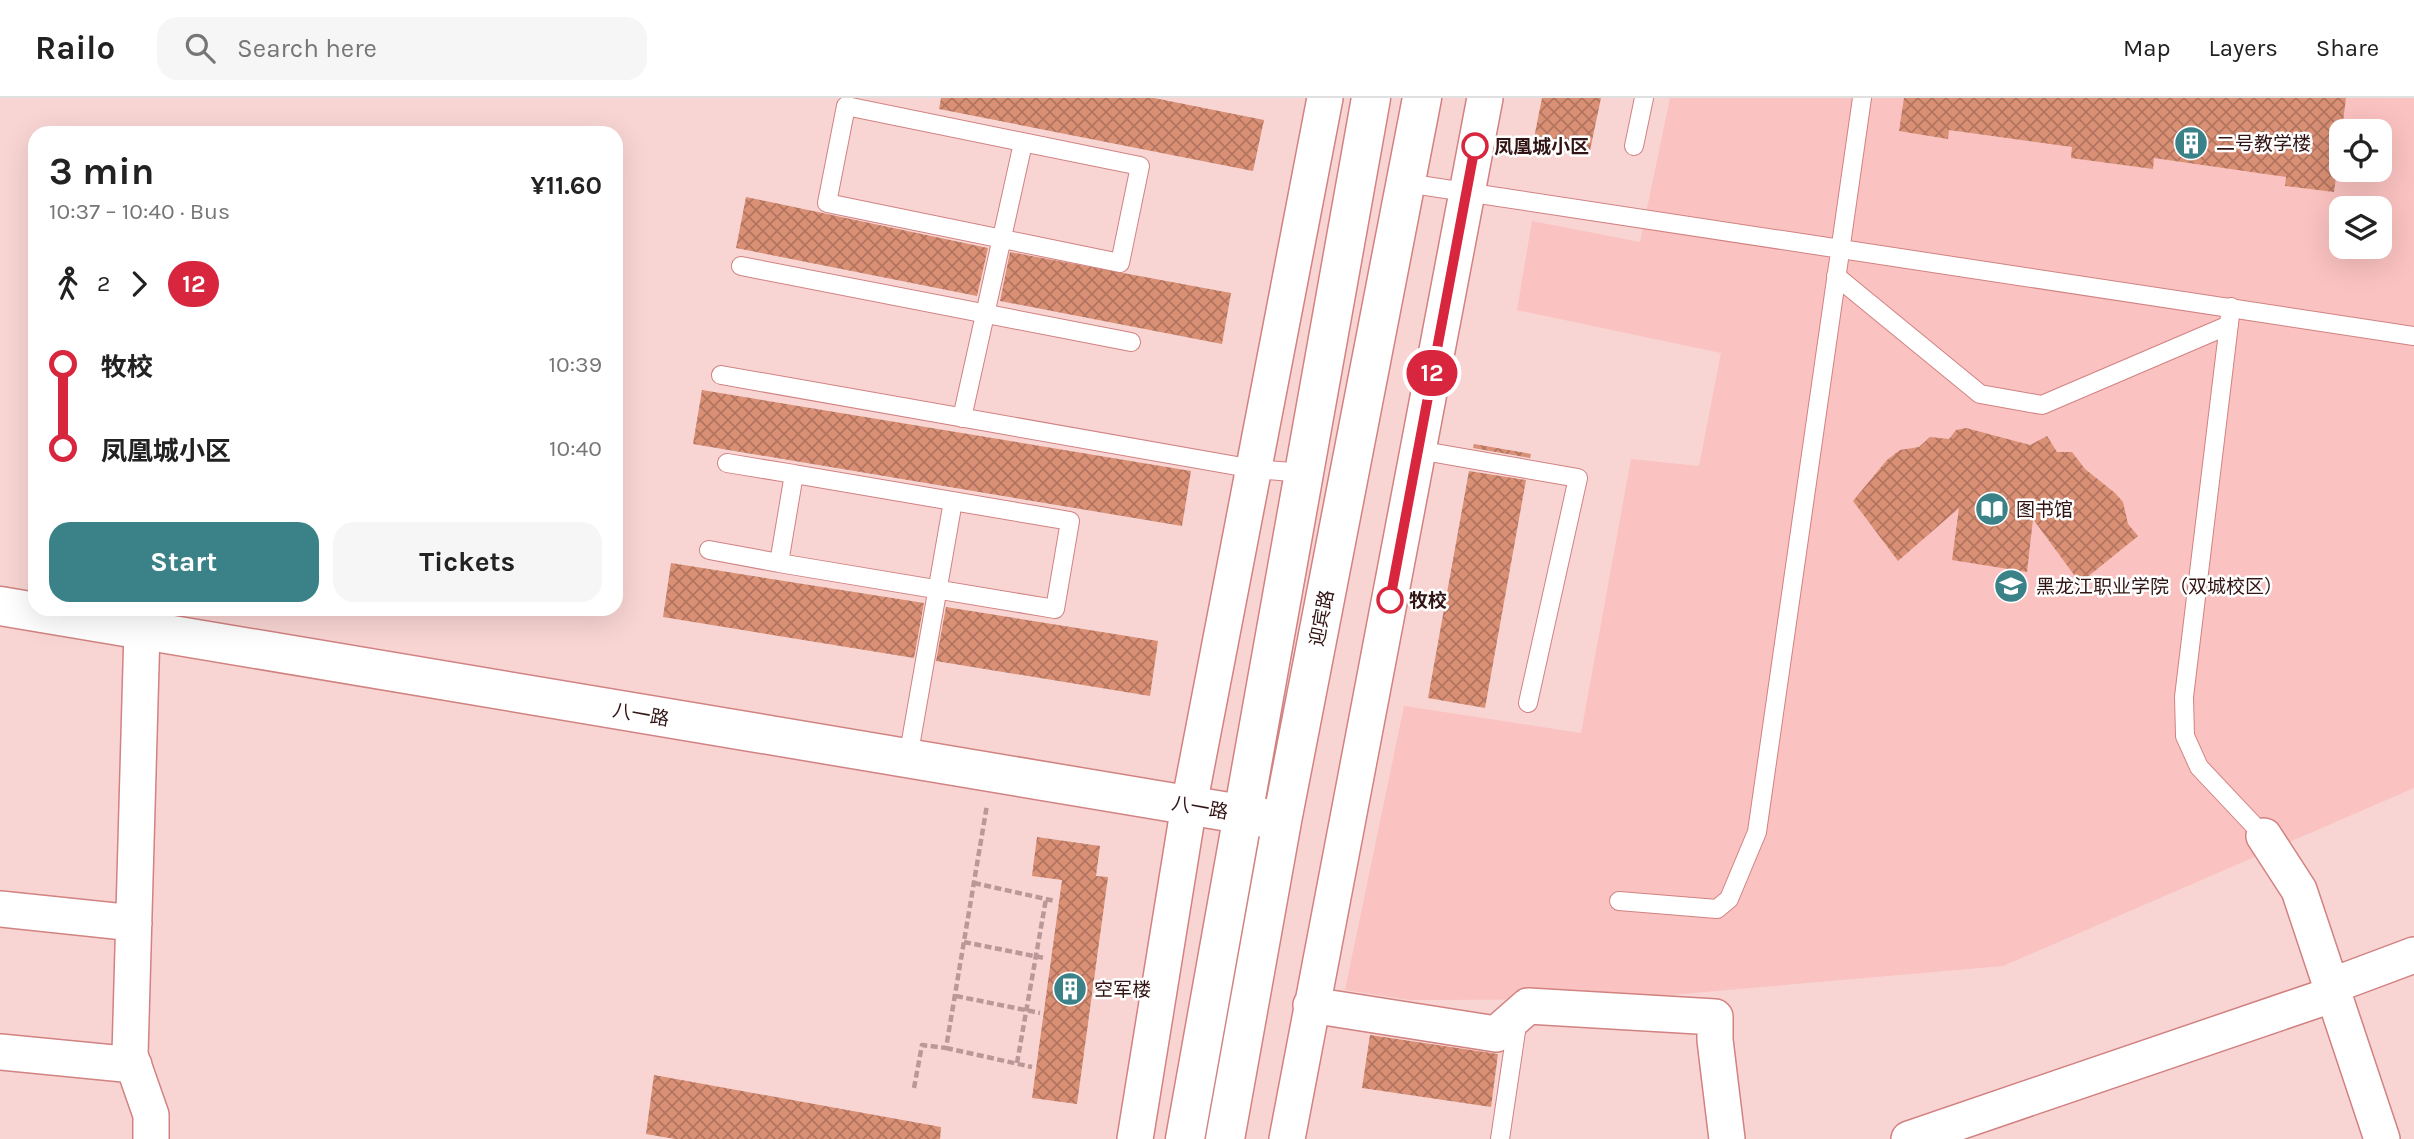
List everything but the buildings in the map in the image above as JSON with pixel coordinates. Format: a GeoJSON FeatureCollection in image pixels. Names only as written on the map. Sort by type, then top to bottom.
{"type":"FeatureCollection","features":[{"type":"Feature","properties":{"kind":"main road","name":"迎宾路"},"geometry":{"type":"LineString","coordinates":[[1225,1139],[1304,474],[1371,98]]}},
{"type":"Feature","properties":{"kind":"main road","name":"迎宾路"},"geometry":{"type":"LineString","coordinates":[[1185,1139],[1263,818],[1406,183],[1422,98]]}},
{"type":"Feature","properties":{"kind":"main road","name":"八一路"},"geometry":{"type":"LineString","coordinates":[[0,606],[28,611]]}},
{"type":"Feature","properties":{"kind":"main road","name":"八一路"},"geometry":{"type":"LineString","coordinates":[[59,616],[1263,818]]}},
{"type":"Feature","properties":{"kind":"street"},"geometry":{"type":"LineString","coordinates":[[1135,1139],[1189,805],[1325,98]]}},
{"type":"Feature","properties":{"kind":"street"},"geometry":{"type":"LineString","coordinates":[[1287,1139],[1485,98]]}},
{"type":"Feature","properties":{"kind":"street"},"geometry":{"type":"LineString","coordinates":[[142,630],[130,1055],[151,1115],[151,1139]]}},
{"type":"Feature","properties":{"kind":"street"},"geometry":{"type":"LineString","coordinates":[[2264,836],[2299,890],[2382,1139]]}},
{"type":"Feature","properties":{"kind":"street"},"geometry":{"type":"LineString","coordinates":[[0,909],[134,923]]}},
{"type":"Feature","properties":{"kind":"street"},"geometry":{"type":"LineString","coordinates":[[1909,1139],[2333,990],[2414,955]]}},
{"type":"Feature","properties":{"kind":"street"},"geometry":{"type":"LineString","coordinates":[[1311,1005],[1496,1034],[1528,1006],[1715,1017],[1715,1040],[1727,1139]]}},
{"type":"Feature","properties":{"kind":"street"},"geometry":{"type":"LineString","coordinates":[[0,1052],[134,1065]]}},
{"type":"Feature","properties":{"kind":"lane"},"geometry":{"type":"LineString","coordinates":[[1634,146],[1644,98]]}},
{"type":"Feature","properties":{"kind":"lane"},"geometry":{"type":"LineString","coordinates":[[1619,901],[1717,909],[1729,899],[1747,863],[1757,832],[1862,98]]}},
{"type":"Feature","properties":{"kind":"lane"},"geometry":{"type":"LineString","coordinates":[[846,106],[1023,143],[1140,166],[1121,263],[827,203],[846,106]]}},
{"type":"Feature","properties":{"kind":"lane"},"geometry":{"type":"LineString","coordinates":[[962,418],[1023,143]]}},
{"type":"Feature","properties":{"kind":"lane"},"geometry":{"type":"LineString","coordinates":[[1406,183],[2414,335]]}},
{"type":"Feature","properties":{"kind":"lane"},"geometry":{"type":"LineString","coordinates":[[741,265],[1130,342]]}},
{"type":"Feature","properties":{"kind":"lane"},"geometry":{"type":"LineString","coordinates":[[1836,276],[1980,394],[2042,405],[2229,326]]}},
{"type":"Feature","properties":{"kind":"lane"},"geometry":{"type":"LineString","coordinates":[[2231,307],[2184,697],[2185,736],[2199,767],[2264,836]]}},
{"type":"Feature","properties":{"kind":"lane"},"geometry":{"type":"LineString","coordinates":[[721,376],[1254,469],[1304,474]]}},
{"type":"Feature","properties":{"kind":"lane"},"geometry":{"type":"LineString","coordinates":[[1418,450],[1578,478],[1528,703]]}},
{"type":"Feature","properties":{"kind":"lane"},"geometry":{"type":"LineString","coordinates":[[709,550],[1055,609],[1070,521],[727,463]]}},
{"type":"Feature","properties":{"kind":"lane"},"geometry":{"type":"LineString","coordinates":[[779,563],[794,474]]}},
{"type":"Feature","properties":{"kind":"lane"},"geometry":{"type":"LineString","coordinates":[[908,758],[953,501]]}},
{"type":"Feature","properties":{"kind":"lane"},"geometry":{"type":"LineString","coordinates":[[1500,1139],[1518,1014]]}},
{"type":"Feature","properties":{"kind":"path"},"geometry":{"type":"LineString","coordinates":[[946,1048],[993,773]]}},
{"type":"Feature","properties":{"kind":"path"},"geometry":{"type":"LineString","coordinates":[[974,883],[1055,901]]}},
{"type":"Feature","properties":{"kind":"path"},"geometry":{"type":"LineString","coordinates":[[1017,1063],[1046,899]]}},
{"type":"Feature","properties":{"kind":"path"},"geometry":{"type":"LineString","coordinates":[[964,942],[1044,958]]}},
{"type":"Feature","properties":{"kind":"path"},"geometry":{"type":"LineString","coordinates":[[956,996],[1040,1013]]}},
{"type":"Feature","properties":{"kind":"path"},"geometry":{"type":"LineString","coordinates":[[914,1088],[922,1045],[1032,1067]]}},
{"type":"Feature","properties":{"kind":"shaded area","name":"黑龙江职业学院（双城校区）"},"geometry":{"type":"Polygon","coordinates":[[[1670,98],[2414,98],[2414,788],[2003,966],[1624,999],[1410,1000],[1345,990],[1404,706],[1581,733],[1631,459],[1699,466],[1721,353],[1517,310],[1532,221],[1640,242],[1670,98]]]}},
{"type":"Feature","properties":{"kind":"bus line","name":"12"},"geometry":{"type":"LineString","coordinates":[[1390,600],[1475,146]]}},
{"type":"Feature","properties":{"kind":"place","name":"二号教学楼"},"geometry":{"type":"Point","coordinates":[2191,143]}},
{"type":"Feature","properties":{"kind":"place","name":"凤凰城小区"},"geometry":{"type":"Point","coordinates":[1475,146]}},
{"type":"Feature","properties":{"kind":"place","name":"图书馆"},"geometry":{"type":"Point","coordinates":[1992,509]}},
{"type":"Feature","properties":{"kind":"place","name":"黑龙江职业学院（双城校区）"},"geometry":{"type":"Point","coordinates":[2011,586]}},
{"type":"Feature","properties":{"kind":"place","name":"牧校"},"geometry":{"type":"Point","coordinates":[1390,600]}},
{"type":"Feature","properties":{"kind":"place","name":"空军楼"},"geometry":{"type":"Point","coordinates":[1070,989]}}]}
